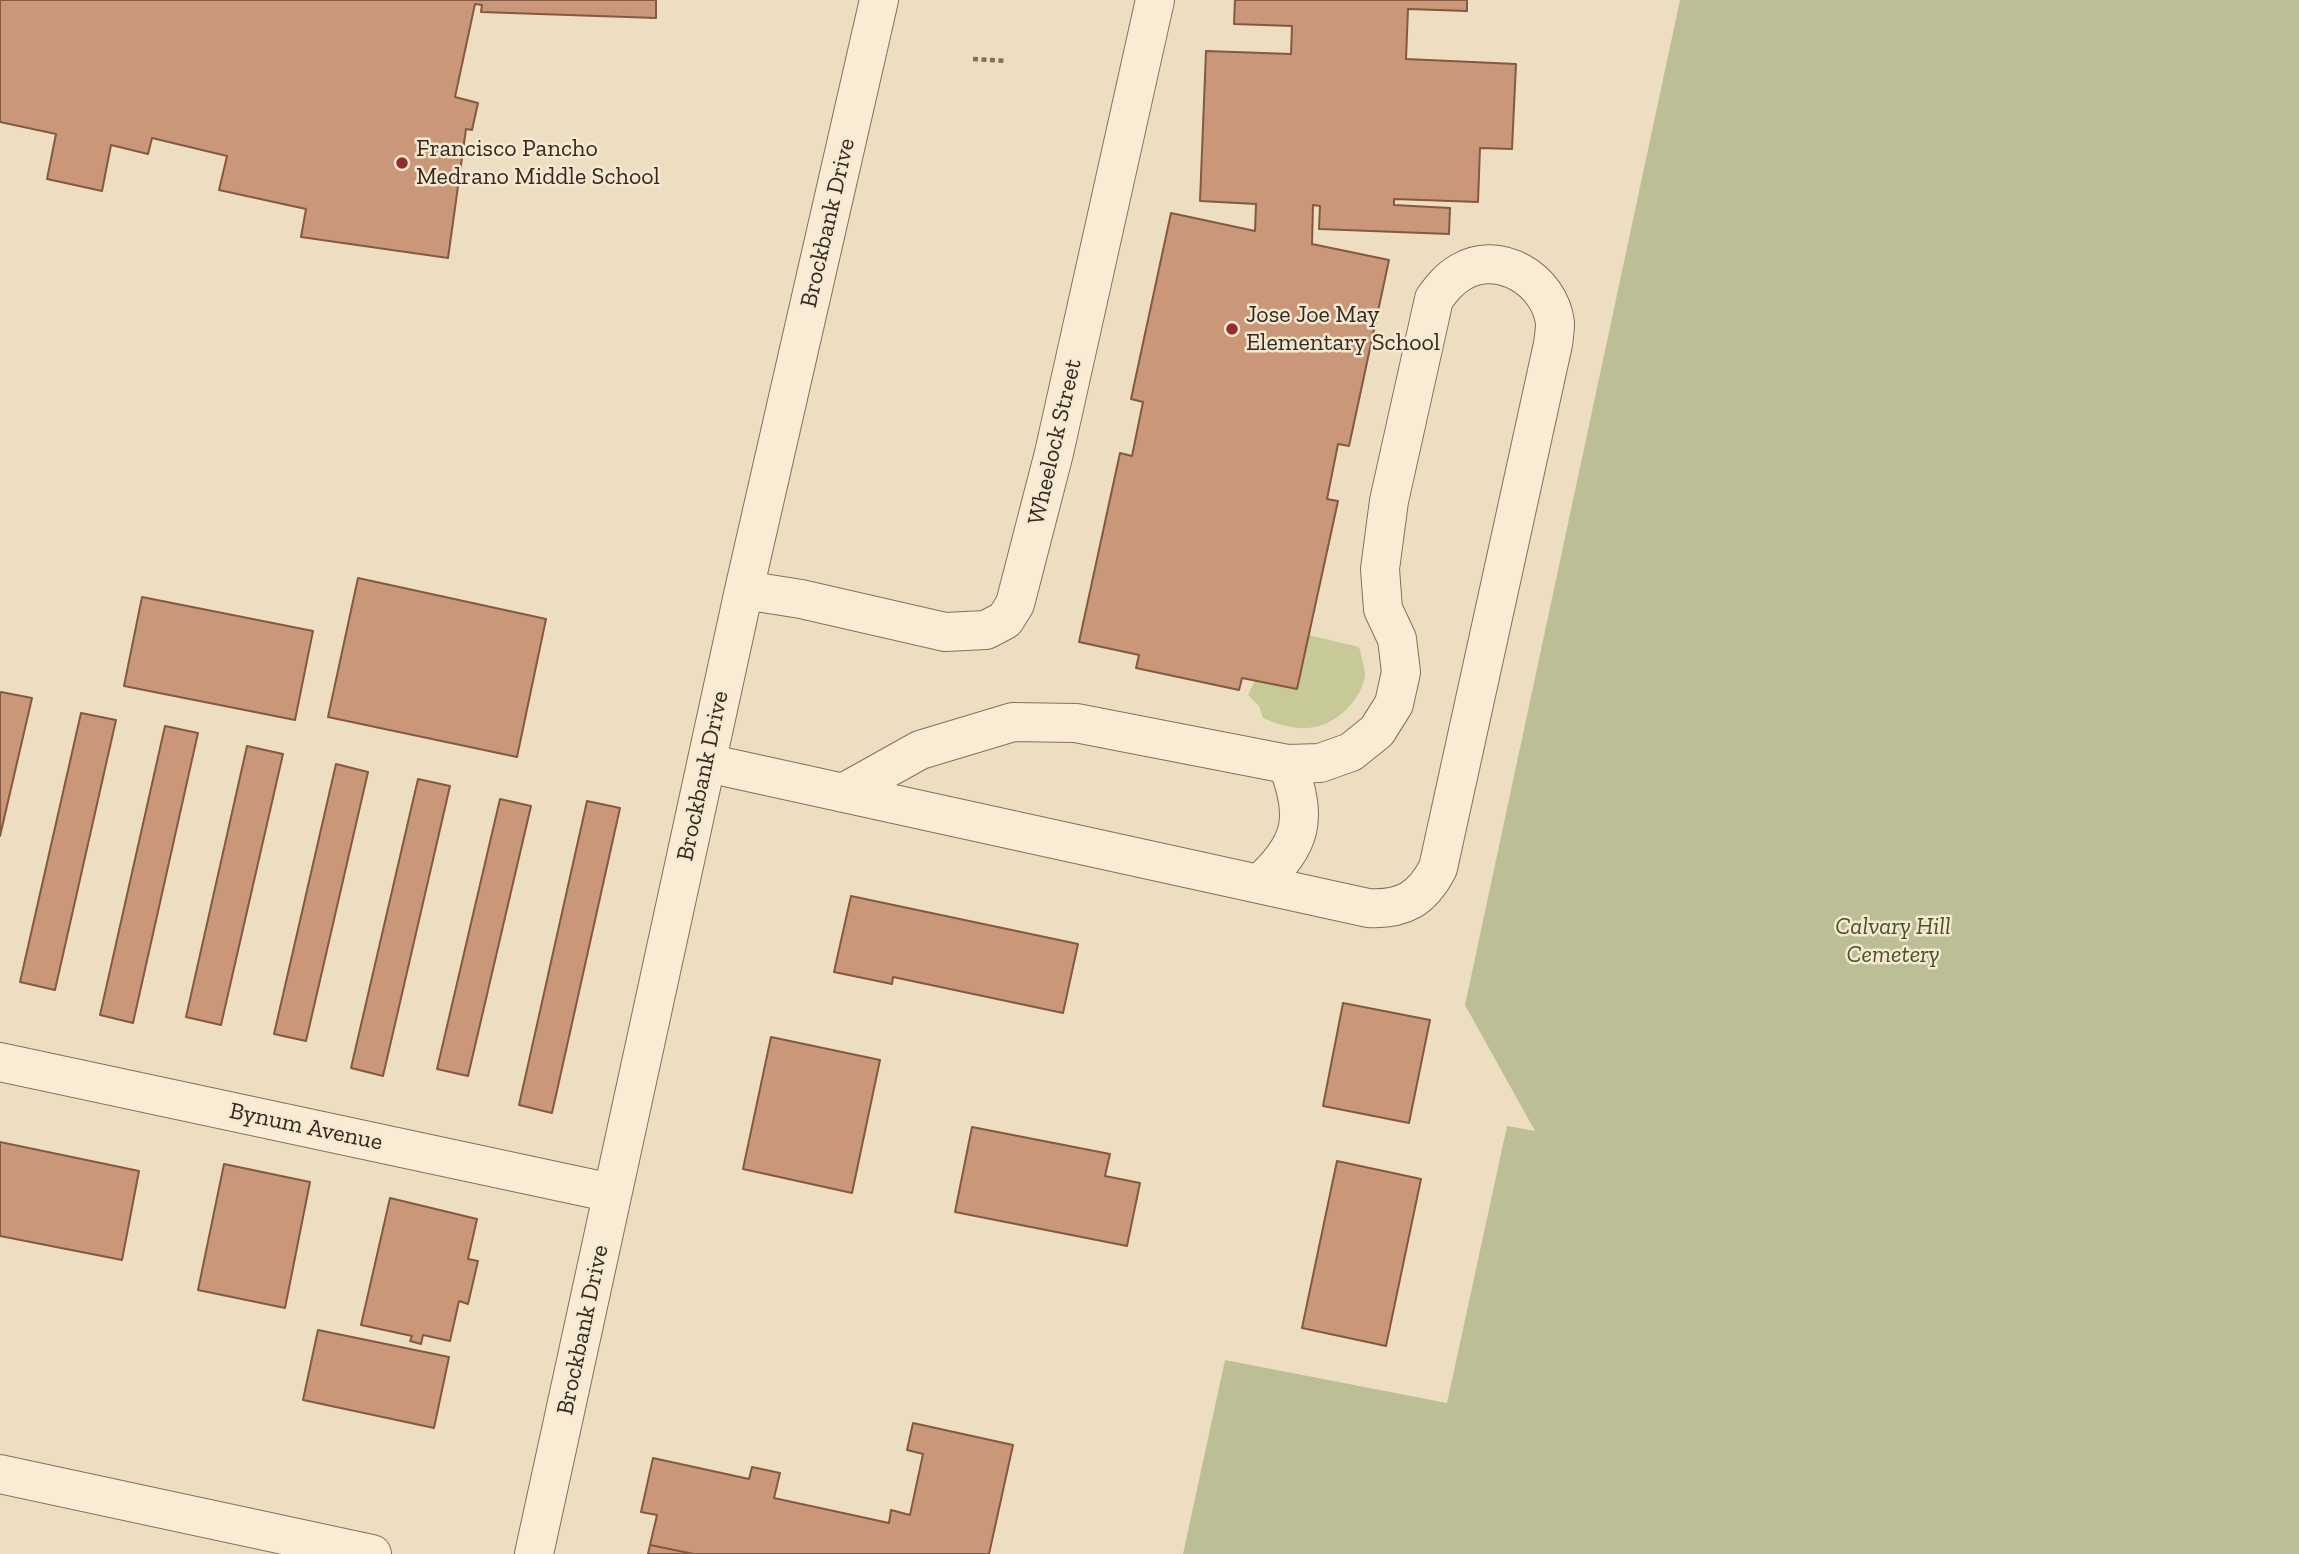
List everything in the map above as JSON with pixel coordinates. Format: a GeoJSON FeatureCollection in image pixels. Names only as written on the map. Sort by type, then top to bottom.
{"type":"FeatureCollection","features":[{"type":"Feature","properties":{"kind":"street","name":"Brockbank Drive"},"geometry":{"type":"LineString","coordinates":[[534,1554],[744,590],[879,0]]}},
{"type":"Feature","properties":{"kind":"street","name":"Wheelock Street"},"geometry":{"type":"LineString","coordinates":[[744,590],[801,599],[945,632],[986,630],[1005,620],[1015,604],[1054,453],[1154,0]]}},
{"type":"Feature","properties":{"kind":"street"},"geometry":{"type":"LineString","coordinates":[[707,763],[843,793],[1368,908],[1385,909],[1402,905],[1417,896],[1430,883],[1437,867],[1553,344],[1555,324],[1550,303],[1539,286],[1523,273],[1504,266],[1483,265],[1463,271],[1446,283],[1434,299],[1389,501],[1380,569],[1383,609],[1397,639],[1401,672],[1394,704],[1377,731],[1351,752],[1320,763],[1287,764],[1076,723],[1013,722],[920,750],[843,793]]}},
{"type":"Feature","properties":{"kind":"street"},"geometry":{"type":"LineString","coordinates":[[1259,884],[1280,866],[1294,843],[1300,816],[1298,789],[1287,764]]}},
{"type":"Feature","properties":{"kind":"street","name":"Bynum Avenue"},"geometry":{"type":"LineString","coordinates":[[0,1062],[612,1193]]}},
{"type":"Feature","properties":{"kind":"street"},"geometry":{"type":"LineString","coordinates":[[0,1474],[372,1554]]}},
{"type":"Feature","properties":{"kind":"path"},"geometry":{"type":"LineString","coordinates":[[973,59],[1006,61]]}},
{"type":"Feature","properties":{"kind":"green space","name":"Calvary Hill Cemetery"},"geometry":{"type":"Polygon","coordinates":[[[1680,0],[2299,0],[2299,1554],[1183,1554],[1225,1360],[1447,1403],[1507,1126],[1535,1131],[1465,1005],[1680,0]]]}},
{"type":"Feature","properties":{"kind":"green space"},"geometry":{"type":"Polygon","coordinates":[[[1309,635],[1359,647],[1365,674],[1359,693],[1342,713],[1322,725],[1299,728],[1263,718],[1259,706],[1248,695],[1255,680],[1297,689],[1309,635]]]}},
{"type":"Feature","properties":{"kind":"building"},"geometry":{"type":"Polygon","coordinates":[[[0,0],[656,0],[656,18],[481,12],[482,5],[475,4],[455,97],[478,103],[472,130],[466,129],[448,258],[301,237],[306,209],[219,190],[227,156],[152,138],[148,154],[111,145],[102,191],[47,179],[56,134],[0,122],[0,0]]]}},
{"type":"Feature","properties":{"kind":"building"},"geometry":{"type":"Polygon","coordinates":[[[1235,0],[1467,0],[1467,11],[1408,9],[1406,59],[1516,64],[1512,149],[1480,148],[1478,202],[1394,199],[1394,205],[1450,208],[1449,234],[1319,229],[1320,206],[1313,205],[1312,244],[1389,260],[1349,446],[1338,444],[1327,499],[1338,501],[1297,689],[1242,678],[1239,690],[1136,668],[1139,655],[1079,642],[1120,453],[1132,456],[1143,402],[1131,399],[1171,213],[1255,231],[1256,204],[1200,201],[1206,51],[1291,54],[1292,26],[1234,24],[1235,0]]]}},
{"type":"Feature","properties":{"kind":"building"},"geometry":{"type":"Polygon","coordinates":[[[358,578],[546,619],[517,757],[328,717],[358,578]]]}},
{"type":"Feature","properties":{"kind":"building"},"geometry":{"type":"Polygon","coordinates":[[[142,597],[313,631],[295,720],[124,686],[142,597]]]}},
{"type":"Feature","properties":{"kind":"building"},"geometry":{"type":"Polygon","coordinates":[[[1,692],[32,698],[0,836],[0,694],[1,692]]]}},
{"type":"Feature","properties":{"kind":"building"},"geometry":{"type":"Polygon","coordinates":[[[81,713],[116,720],[55,990],[20,982],[81,713]]]}},
{"type":"Feature","properties":{"kind":"building"},"geometry":{"type":"Polygon","coordinates":[[[165,726],[198,733],[133,1023],[100,1015],[165,726]]]}},
{"type":"Feature","properties":{"kind":"building"},"geometry":{"type":"Polygon","coordinates":[[[247,746],[283,754],[221,1025],[186,1017],[247,746]]]}},
{"type":"Feature","properties":{"kind":"building"},"geometry":{"type":"Polygon","coordinates":[[[336,764],[368,772],[306,1041],[274,1034],[336,764]]]}},
{"type":"Feature","properties":{"kind":"building"},"geometry":{"type":"Polygon","coordinates":[[[418,779],[450,786],[383,1076],[351,1068],[418,779]]]}},
{"type":"Feature","properties":{"kind":"building"},"geometry":{"type":"Polygon","coordinates":[[[500,799],[531,806],[468,1076],[437,1069],[500,799]]]}},
{"type":"Feature","properties":{"kind":"building"},"geometry":{"type":"Polygon","coordinates":[[[587,801],[620,808],[552,1113],[519,1105],[587,801]]]}},
{"type":"Feature","properties":{"kind":"building"},"geometry":{"type":"Polygon","coordinates":[[[851,896],[1078,944],[1063,1013],[893,977],[892,984],[834,972],[851,896]]]}},
{"type":"Feature","properties":{"kind":"building"},"geometry":{"type":"Polygon","coordinates":[[[1343,1003],[1430,1020],[1409,1123],[1323,1106],[1343,1003]]]}},
{"type":"Feature","properties":{"kind":"building"},"geometry":{"type":"Polygon","coordinates":[[[771,1037],[880,1060],[852,1193],[743,1169],[771,1037]]]}},
{"type":"Feature","properties":{"kind":"building"},"geometry":{"type":"Polygon","coordinates":[[[972,1127],[1110,1154],[1105,1176],[1140,1183],[1127,1246],[955,1212],[972,1127]]]}},
{"type":"Feature","properties":{"kind":"building"},"geometry":{"type":"Polygon","coordinates":[[[0,1142],[139,1171],[122,1260],[0,1236],[0,1142]]]}},
{"type":"Feature","properties":{"kind":"building"},"geometry":{"type":"Polygon","coordinates":[[[1337,1161],[1421,1179],[1386,1346],[1302,1328],[1337,1161]]]}},
{"type":"Feature","properties":{"kind":"building"},"geometry":{"type":"Polygon","coordinates":[[[224,1164],[310,1182],[285,1308],[198,1290],[224,1164]]]}},
{"type":"Feature","properties":{"kind":"building"},"geometry":{"type":"Polygon","coordinates":[[[390,1198],[477,1219],[468,1259],[478,1261],[468,1304],[459,1301],[450,1341],[423,1335],[421,1344],[410,1341],[412,1336],[361,1325],[390,1198]]]}},
{"type":"Feature","properties":{"kind":"building"},"geometry":{"type":"Polygon","coordinates":[[[318,1330],[449,1357],[434,1428],[303,1400],[318,1330]]]}},
{"type":"Feature","properties":{"kind":"building"},"geometry":{"type":"Polygon","coordinates":[[[913,1423],[1013,1445],[989,1554],[694,1554],[650,1545],[657,1515],[641,1512],[653,1458],[749,1479],[752,1467],[780,1473],[774,1498],[889,1523],[891,1510],[910,1515],[923,1454],[907,1450],[913,1423]]]}},
{"type":"Feature","properties":{"kind":"building"},"geometry":{"type":"Polygon","coordinates":[[[650,1545],[694,1554],[648,1554],[650,1545]]]}},
{"type":"Feature","properties":{"kind":"place","name":"Francisco Pancho Medrano Middle School"},"geometry":{"type":"Point","coordinates":[402,163]}},
{"type":"Feature","properties":{"kind":"place","name":"Jose Joe May Elementary School"},"geometry":{"type":"Point","coordinates":[1232,329]}}]}
